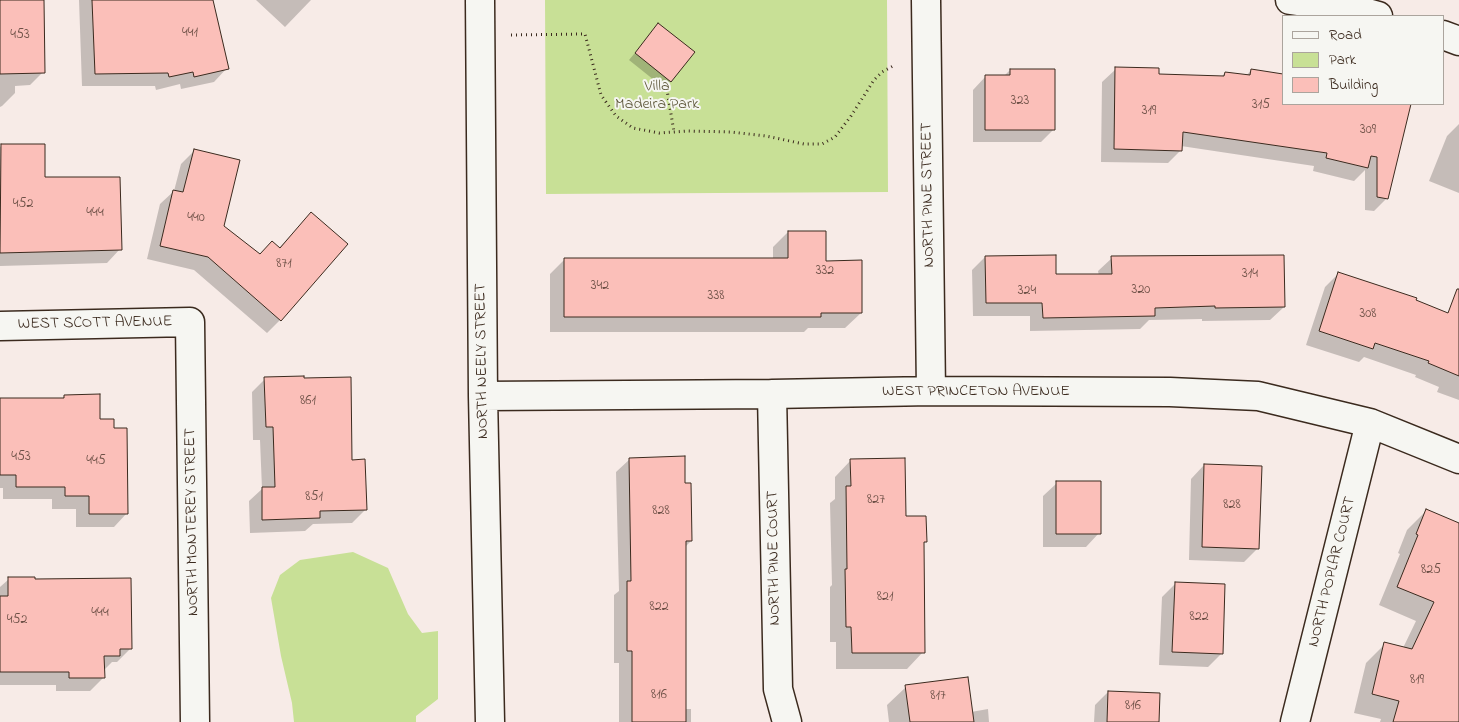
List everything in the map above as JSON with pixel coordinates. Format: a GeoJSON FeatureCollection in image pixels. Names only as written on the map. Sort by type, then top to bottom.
{"type":"FeatureCollection","features":[{"type":"Feature","properties":{"kind":"street","name":"NORTH NEELY STREET"},"geometry":{"type":"LineString","coordinates":[[480,0],[483,396],[490,722]]}},
{"type":"Feature","properties":{"kind":"street","name":"NORTH PINE STREET"},"geometry":{"type":"LineString","coordinates":[[926,0],[931,391]]}},
{"type":"Feature","properties":{"kind":"street"},"geometry":{"type":"LineString","coordinates":[[1290,0],[1353,9],[1374,15]]}},
{"type":"Feature","properties":{"kind":"street"},"geometry":{"type":"LineString","coordinates":[[1444,35],[1459,40]]}},
{"type":"Feature","properties":{"kind":"street","name":"WEST SCOTT AVENUE"},"geometry":{"type":"LineString","coordinates":[[0,326],[190,322]]}},
{"type":"Feature","properties":{"kind":"street","name":"NORTH MONTEREY STREET"},"geometry":{"type":"LineString","coordinates":[[190,322],[195,722]]}},
{"type":"Feature","properties":{"kind":"street","name":"WEST PRINCETON AVENUE"},"geometry":{"type":"LineString","coordinates":[[483,396],[931,391],[1170,392],[1258,396],[1370,423],[1459,459]]}},
{"type":"Feature","properties":{"kind":"street","name":"NORTH PINE COURT"},"geometry":{"type":"LineString","coordinates":[[772,394],[778,689],[787,722]]}},
{"type":"Feature","properties":{"kind":"street","name":"NORTH POPLAR COURT"},"geometry":{"type":"LineString","coordinates":[[1295,722],[1370,423]]}},
{"type":"Feature","properties":{"kind":"path"},"geometry":{"type":"LineString","coordinates":[[480,34],[544,36],[585,34],[602,95],[616,116],[633,128],[659,132],[731,132],[766,136],[804,144],[822,144],[835,137],[874,80],[882,72],[927,48]]}},
{"type":"Feature","properties":{"kind":"path"},"geometry":{"type":"LineString","coordinates":[[666,84],[674,132]]}},
{"type":"Feature","properties":{"kind":"green space","name":"Villa Madeira Park"},"geometry":{"type":"Polygon","coordinates":[[[545,0],[887,0],[888,192],[546,194],[545,0]]]}},
{"type":"Feature","properties":{"kind":"green space"},"geometry":{"type":"Polygon","coordinates":[[[353,552],[388,568],[408,614],[422,633],[438,631],[438,699],[416,716],[416,722],[294,722],[271,598],[280,575],[300,560],[353,552]]]}},
{"type":"Feature","properties":{"kind":"building"},"geometry":{"type":"Polygon","coordinates":[[[0,0],[44,0],[45,73],[0,74],[0,0]]]}},
{"type":"Feature","properties":{"kind":"building"},"geometry":{"type":"Polygon","coordinates":[[[92,0],[213,0],[229,69],[194,77],[193,72],[169,77],[168,73],[95,74],[92,0]]]}},
{"type":"Feature","properties":{"kind":"building"},"geometry":{"type":"Polygon","coordinates":[[[658,23],[695,52],[671,82],[635,53],[658,23]]]}},
{"type":"Feature","properties":{"kind":"building"},"geometry":{"type":"Polygon","coordinates":[[[1115,67],[1159,68],[1159,74],[1224,76],[1225,72],[1250,75],[1251,69],[1282,74],[1282,105],[1411,105],[1388,199],[1377,197],[1377,157],[1371,156],[1368,168],[1326,158],[1327,153],[1183,132],[1182,151],[1114,149],[1115,67]]]}},
{"type":"Feature","properties":{"kind":"building"},"geometry":{"type":"Polygon","coordinates":[[[1010,69],[1055,69],[1055,130],[985,130],[985,75],[1010,75],[1010,69]]]}},
{"type":"Feature","properties":{"kind":"building"},"geometry":{"type":"Polygon","coordinates":[[[1,144],[45,144],[45,177],[120,177],[122,250],[0,253],[1,144]]]}},
{"type":"Feature","properties":{"kind":"building"},"geometry":{"type":"Polygon","coordinates":[[[194,149],[240,160],[224,226],[260,254],[272,241],[280,248],[311,212],[348,244],[281,321],[208,257],[160,246],[173,190],[183,192],[194,149]]]}},
{"type":"Feature","properties":{"kind":"building"},"geometry":{"type":"Polygon","coordinates":[[[788,231],[826,231],[826,261],[862,260],[862,313],[821,313],[821,317],[564,317],[564,258],[788,258],[788,231]]]}},
{"type":"Feature","properties":{"kind":"building"},"geometry":{"type":"Polygon","coordinates":[[[1056,255],[1056,274],[1112,274],[1111,256],[1284,255],[1285,307],[1215,308],[1215,306],[1155,308],[1155,316],[1043,318],[1042,303],[986,303],[985,256],[1056,255]]]}},
{"type":"Feature","properties":{"kind":"building"},"geometry":{"type":"Polygon","coordinates":[[[1338,272],[1417,298],[1416,300],[1448,313],[1457,289],[1459,289],[1459,376],[1428,363],[1429,361],[1375,343],[1373,349],[1319,331],[1338,272]]]}},
{"type":"Feature","properties":{"kind":"building"},"geometry":{"type":"Polygon","coordinates":[[[304,376],[304,378],[351,377],[352,460],[365,459],[367,510],[320,511],[320,518],[262,520],[262,487],[275,487],[273,427],[266,427],[264,377],[304,376]]]}},
{"type":"Feature","properties":{"kind":"building"},"geometry":{"type":"Polygon","coordinates":[[[100,394],[100,419],[114,419],[114,428],[127,428],[128,514],[89,514],[89,496],[65,496],[65,487],[16,487],[16,475],[0,475],[0,398],[64,398],[64,395],[100,394]]]}},
{"type":"Feature","properties":{"kind":"building"},"geometry":{"type":"Polygon","coordinates":[[[685,456],[685,483],[691,483],[692,541],[686,541],[686,722],[632,722],[632,651],[627,651],[627,581],[631,581],[629,458],[685,456]]]}},
{"type":"Feature","properties":{"kind":"building"},"geometry":{"type":"Polygon","coordinates":[[[905,458],[906,516],[926,516],[927,542],[924,542],[925,653],[852,653],[851,627],[846,627],[845,569],[847,569],[846,486],[851,486],[850,459],[905,458]]]}},
{"type":"Feature","properties":{"kind":"building"},"geometry":{"type":"Polygon","coordinates":[[[1204,464],[1262,466],[1259,549],[1202,547],[1204,464]]]}},
{"type":"Feature","properties":{"kind":"building"},"geometry":{"type":"Polygon","coordinates":[[[1056,481],[1101,481],[1101,534],[1056,534],[1056,481]]]}},
{"type":"Feature","properties":{"kind":"building"},"geometry":{"type":"Polygon","coordinates":[[[1426,509],[1459,523],[1459,722],[1393,722],[1399,701],[1372,694],[1384,642],[1412,649],[1434,602],[1397,587],[1418,535],[1416,534],[1426,509]]]}},
{"type":"Feature","properties":{"kind":"building"},"geometry":{"type":"Polygon","coordinates":[[[8,577],[35,577],[35,579],[131,578],[132,649],[120,649],[120,656],[104,656],[105,678],[69,678],[69,672],[0,672],[0,596],[8,596],[8,577]]]}},
{"type":"Feature","properties":{"kind":"building"},"geometry":{"type":"Polygon","coordinates":[[[1175,582],[1225,584],[1223,654],[1172,652],[1175,582]]]}},
{"type":"Feature","properties":{"kind":"building"},"geometry":{"type":"Polygon","coordinates":[[[968,677],[974,722],[910,722],[905,685],[968,677]]]}},
{"type":"Feature","properties":{"kind":"building"},"geometry":{"type":"Polygon","coordinates":[[[1108,691],[1160,693],[1159,722],[1107,722],[1108,691]]]}}]}
